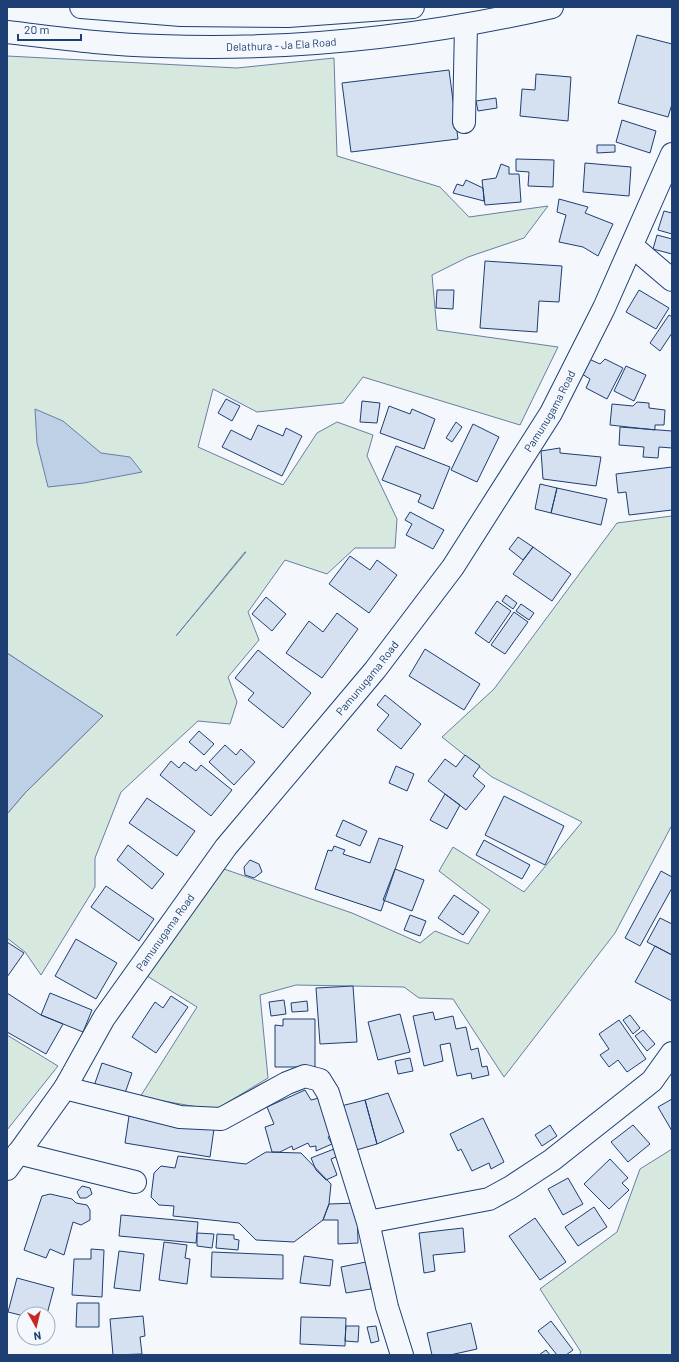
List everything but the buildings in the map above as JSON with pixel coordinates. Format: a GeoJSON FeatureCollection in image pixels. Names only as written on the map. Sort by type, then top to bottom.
{"type":"FeatureCollection","features":[{"type":"Feature","properties":{"kind":"main road"},"geometry":{"type":"LineString","coordinates":[[81,7],[181,15],[288,16],[413,7]]}},
{"type":"Feature","properties":{"kind":"main road","name":"Delathura - Ja Ela Road"},"geometry":{"type":"LineString","coordinates":[[7,32],[159,46],[248,48],[342,42],[425,33],[552,7]]}},
{"type":"Feature","properties":{"kind":"main road"},"geometry":{"type":"LineString","coordinates":[[464,122],[466,25]]}},
{"type":"Feature","properties":{"kind":"main road","name":"Pamunugama Road"},"geometry":{"type":"LineString","coordinates":[[10,1164],[65,1088],[104,1018],[226,847],[375,670],[452,567],[551,413],[604,308],[672,154]]}},
{"type":"Feature","properties":{"kind":"main road"},"geometry":{"type":"LineString","coordinates":[[632,246],[672,280]]}},
{"type":"Feature","properties":{"kind":"main road"},"geometry":{"type":"LineString","coordinates":[[368,1222],[488,1199],[511,1187],[552,1160],[652,1081],[672,1053]]}},
{"type":"Feature","properties":{"kind":"main road"},"geometry":{"type":"LineString","coordinates":[[65,1088],[180,1117],[221,1119],[287,1083],[305,1076],[320,1080],[328,1093],[368,1222],[387,1307],[402,1355]]}},
{"type":"Feature","properties":{"kind":"main road"},"geometry":{"type":"LineString","coordinates":[[10,1164],[135,1182]]}},
{"type":"Feature","properties":{"kind":"shaded area"},"geometry":{"type":"Polygon","coordinates":[[[7,56],[237,68],[334,58],[337,156],[440,187],[469,217],[548,206],[524,238],[468,257],[432,275],[437,330],[558,347],[520,425],[363,377],[343,403],[257,412],[213,389],[198,447],[283,485],[317,433],[337,422],[373,435],[367,456],[397,519],[395,548],[355,548],[327,574],[285,560],[248,612],[259,640],[228,677],[237,702],[230,724],[198,721],[121,792],[95,858],[95,887],[41,975],[25,952],[7,938],[7,814],[25,793],[103,716],[7,653],[7,56]],[[245,552],[176,636],[246,552],[245,552]]]}},
{"type":"Feature","properties":{"kind":"shaded area"},"geometry":{"type":"Polygon","coordinates":[[[672,516],[672,825],[615,933],[504,1077],[453,999],[419,998],[404,987],[296,985],[260,995],[268,1078],[215,1110],[140,1097],[197,1007],[147,976],[224,869],[352,913],[420,943],[435,931],[468,944],[490,910],[439,871],[453,847],[524,892],[582,822],[492,777],[442,737],[494,689],[617,523],[672,516]]]}},
{"type":"Feature","properties":{"kind":"shaded area"},"geometry":{"type":"Polygon","coordinates":[[[7,1035],[58,1066],[7,1130],[7,1035]]]}},
{"type":"Feature","properties":{"kind":"shaded area"},"geometry":{"type":"Polygon","coordinates":[[[672,1149],[672,1355],[579,1355],[581,1352],[540,1289],[617,1232],[640,1169],[672,1149]]]}},
{"type":"Feature","properties":{"kind":"water"},"geometry":{"type":"Polygon","coordinates":[[[35,409],[63,421],[101,453],[130,457],[142,472],[84,483],[48,487],[37,443],[35,409]]]}},
{"type":"Feature","properties":{"kind":"water"},"geometry":{"type":"Polygon","coordinates":[[[7,653],[103,716],[25,793],[7,814],[7,653]]]}}]}
